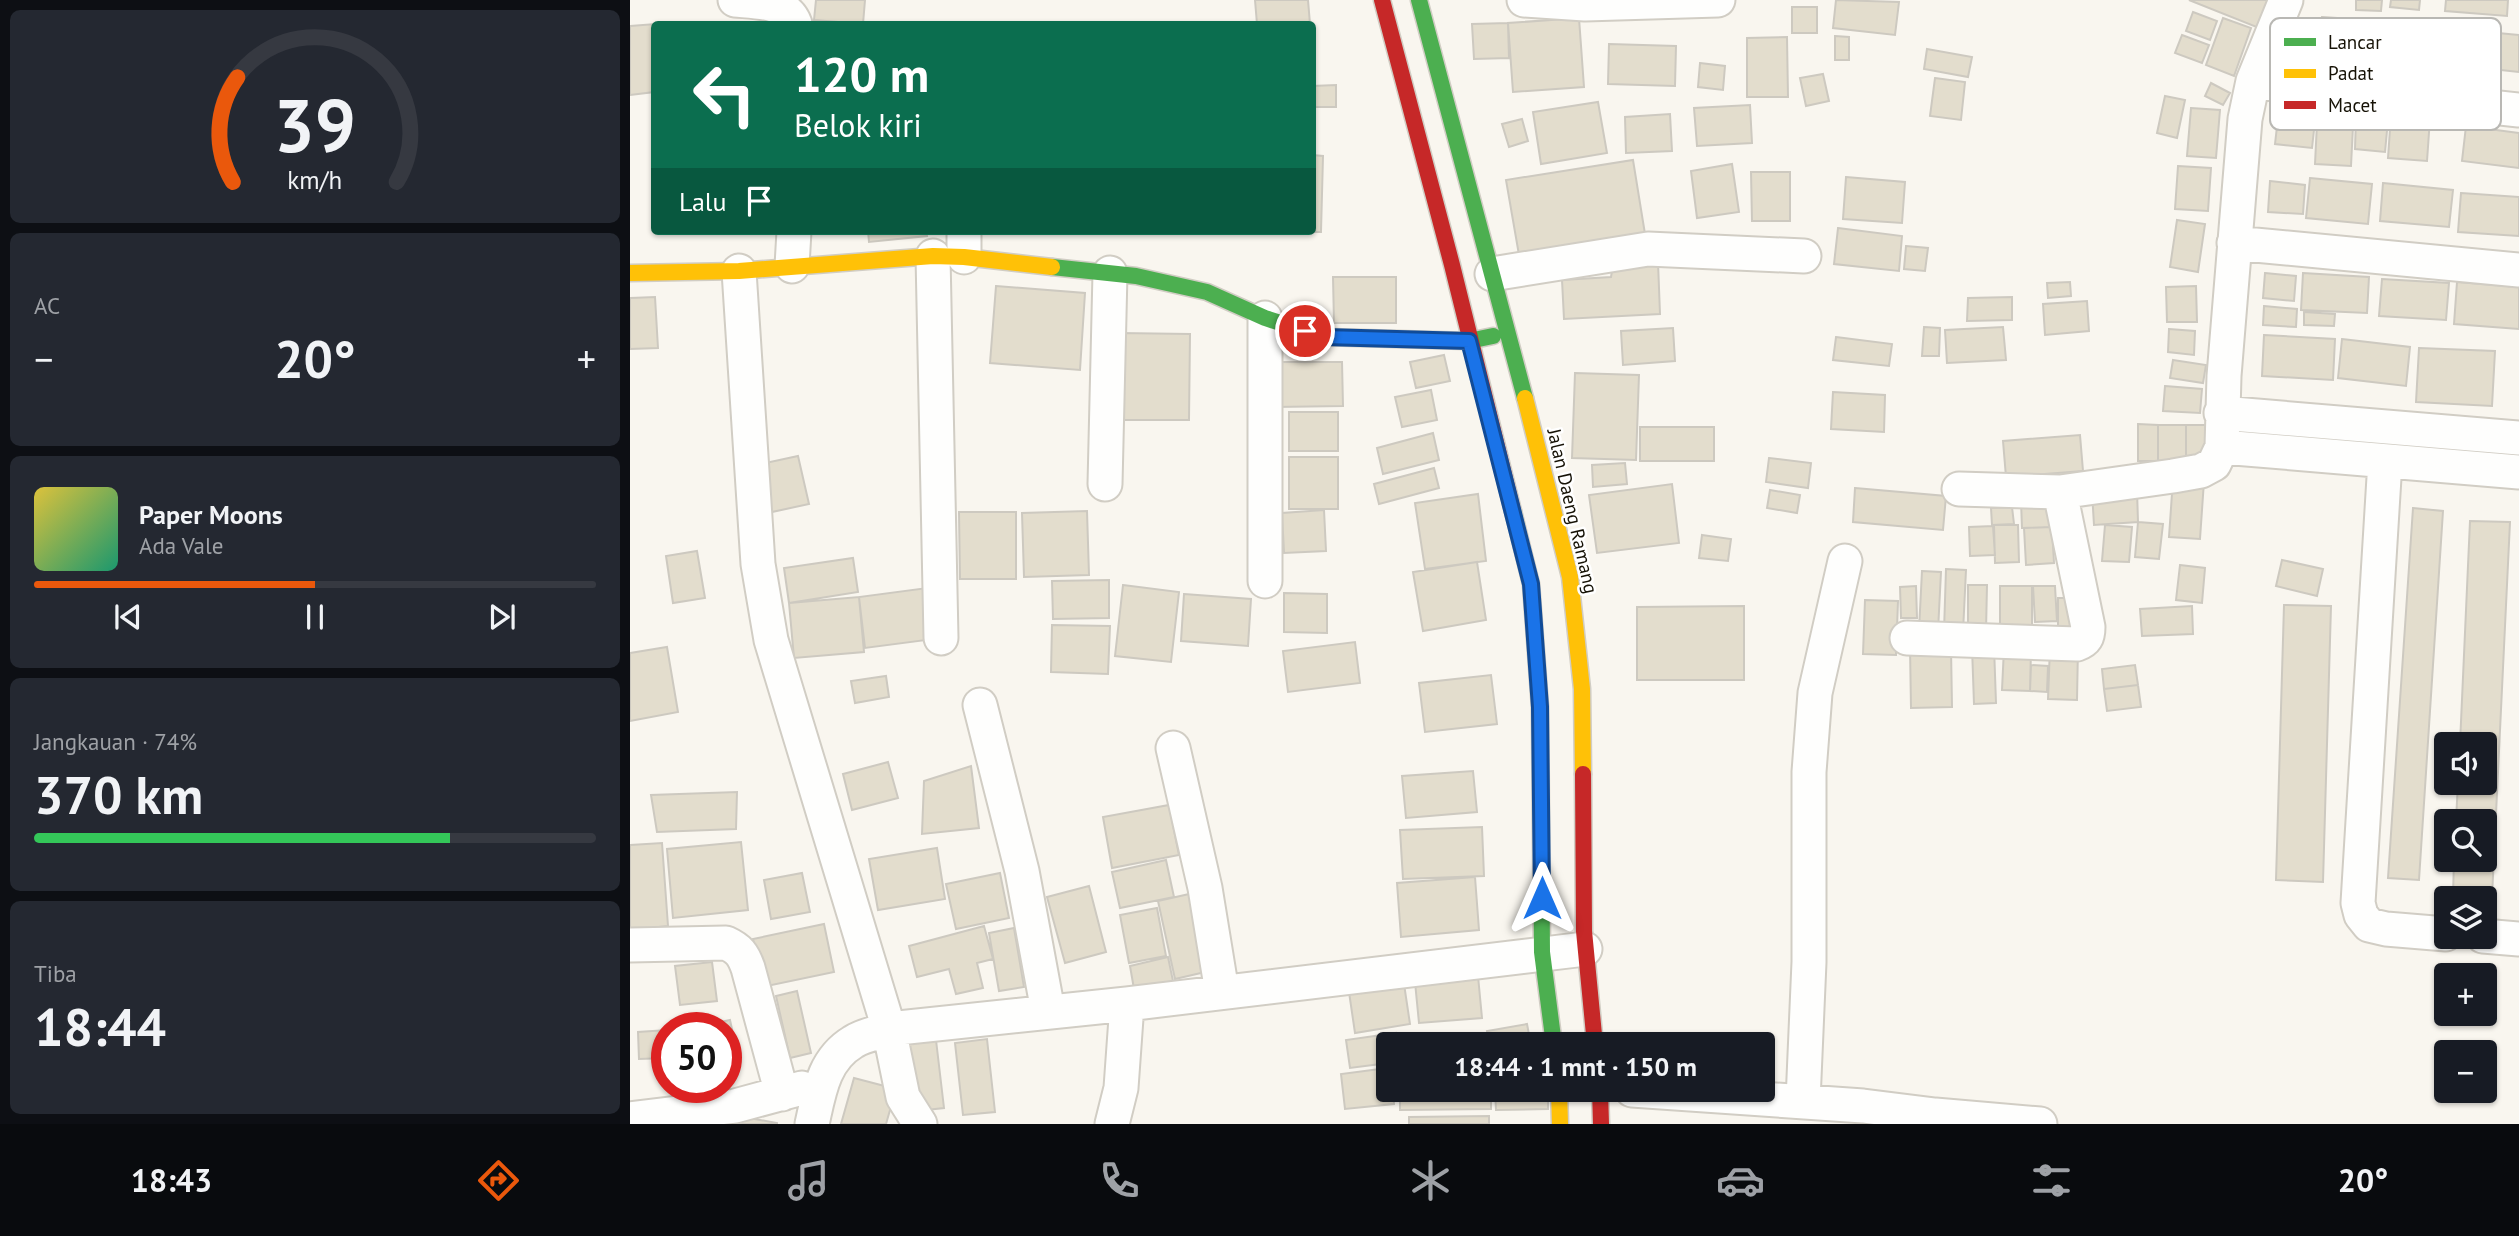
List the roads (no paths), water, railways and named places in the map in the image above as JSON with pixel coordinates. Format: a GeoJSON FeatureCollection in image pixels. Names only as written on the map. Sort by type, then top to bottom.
{"type":"FeatureCollection","features":[{"type":"Feature","properties":{"kind":"main road","name":"Jalan Daeng Ramang"},"geometry":{"type":"LineString","coordinates":[[1382,0],[1469,341],[1544,552],[1570,577],[1558,661],[1540,707],[1542,952],[1552,1032]]}},
{"type":"Feature","properties":{"kind":"main road","name":"Jalan Daeng Ramang"},"geometry":{"type":"LineString","coordinates":[[1419,0],[1509,333],[1544,552],[1531,584],[1558,661],[1582,690],[1585,949],[1594,1032]]}},
{"type":"Feature","properties":{"kind":"main road"},"geometry":{"type":"LineString","coordinates":[[630,273],[739,271],[954,248],[1110,272],[1207,292],[1265,318],[1324,337],[1469,341],[1509,333]]}},
{"type":"Feature","properties":{"kind":"main road"},"geometry":{"type":"LineString","coordinates":[[1559,1102],[1560,1124]]}},
{"type":"Feature","properties":{"kind":"main road"},"geometry":{"type":"LineString","coordinates":[[1600,1102],[1601,1124]]}},
{"type":"Feature","properties":{"kind":"street"},"geometry":{"type":"LineString","coordinates":[[735,0],[770,4],[785,10],[793,21]]}},
{"type":"Feature","properties":{"kind":"street"},"geometry":{"type":"LineString","coordinates":[[1524,0],[1585,4],[1718,0]]}},
{"type":"Feature","properties":{"kind":"street"},"geometry":{"type":"LineString","coordinates":[[2279,18],[2286,0]]}},
{"type":"Feature","properties":{"kind":"street"},"geometry":{"type":"LineString","coordinates":[[1959,489],[2060,492],[2201,471],[2214,464],[2222,447],[2221,413],[2245,119],[2253,81],[2270,39]]}},
{"type":"Feature","properties":{"kind":"street"},"geometry":{"type":"LineString","coordinates":[[2253,81],[2270,83]]}},
{"type":"Feature","properties":{"kind":"street"},"geometry":{"type":"LineString","coordinates":[[2501,108],[2519,110]]}},
{"type":"Feature","properties":{"kind":"street"},"geometry":{"type":"LineString","coordinates":[[792,265],[794,235]]}},
{"type":"Feature","properties":{"kind":"street"},"geometry":{"type":"LineString","coordinates":[[2235,243],[2519,270]]}},
{"type":"Feature","properties":{"kind":"street"},"geometry":{"type":"LineString","coordinates":[[941,638],[954,248]]}},
{"type":"Feature","properties":{"kind":"street"},"geometry":{"type":"LineString","coordinates":[[1492,274],[1648,248],[1804,256]]}},
{"type":"Feature","properties":{"kind":"street"},"geometry":{"type":"LineString","coordinates":[[739,271],[758,564],[771,640],[889,1029],[903,1097],[920,1124]]}},
{"type":"Feature","properties":{"kind":"street"},"geometry":{"type":"LineString","coordinates":[[1105,484],[1110,272]]}},
{"type":"Feature","properties":{"kind":"street"},"geometry":{"type":"LineString","coordinates":[[1265,318],[1265,581]]}},
{"type":"Feature","properties":{"kind":"street"},"geometry":{"type":"LineString","coordinates":[[2221,413],[2519,438]]}},
{"type":"Feature","properties":{"kind":"street"},"geometry":{"type":"LineString","coordinates":[[2222,447],[2519,472]]}},
{"type":"Feature","properties":{"kind":"street"},"geometry":{"type":"LineString","coordinates":[[2385,461],[2358,903],[2361,915],[2369,925],[2434,933]]}},
{"type":"Feature","properties":{"kind":"street"},"geometry":{"type":"LineString","coordinates":[[1907,638],[2077,644],[2083,642],[2087,638],[2088,627],[2060,492]]}},
{"type":"Feature","properties":{"kind":"street"},"geometry":{"type":"LineString","coordinates":[[1803,1101],[1809,936],[1809,772],[1815,693],[1846,561]]}},
{"type":"Feature","properties":{"kind":"street"},"geometry":{"type":"LineString","coordinates":[[980,705],[1022,871],[1048,1011]]}},
{"type":"Feature","properties":{"kind":"street"},"geometry":{"type":"LineString","coordinates":[[1173,748],[1205,888],[1222,992]]}},
{"type":"Feature","properties":{"kind":"street"},"geometry":{"type":"LineString","coordinates":[[2497,937],[2519,939]]}},
{"type":"Feature","properties":{"kind":"street"},"geometry":{"type":"LineString","coordinates":[[630,945],[726,943],[737,948],[748,968],[782,1094]]}},
{"type":"Feature","properties":{"kind":"street"},"geometry":{"type":"LineString","coordinates":[[812,1124],[821,1083],[834,1057],[854,1041],[889,1029],[1127,1004],[1542,952],[1585,949]]}},
{"type":"Feature","properties":{"kind":"street"},"geometry":{"type":"LineString","coordinates":[[1112,1124],[1122,1088],[1127,1004]]}},
{"type":"Feature","properties":{"kind":"street"},"geometry":{"type":"LineString","coordinates":[[630,1119],[735,1106],[821,1083]]}},
{"type":"Feature","properties":{"kind":"street"},"geometry":{"type":"LineString","coordinates":[[1775,1099],[2040,1124]]}}]}
